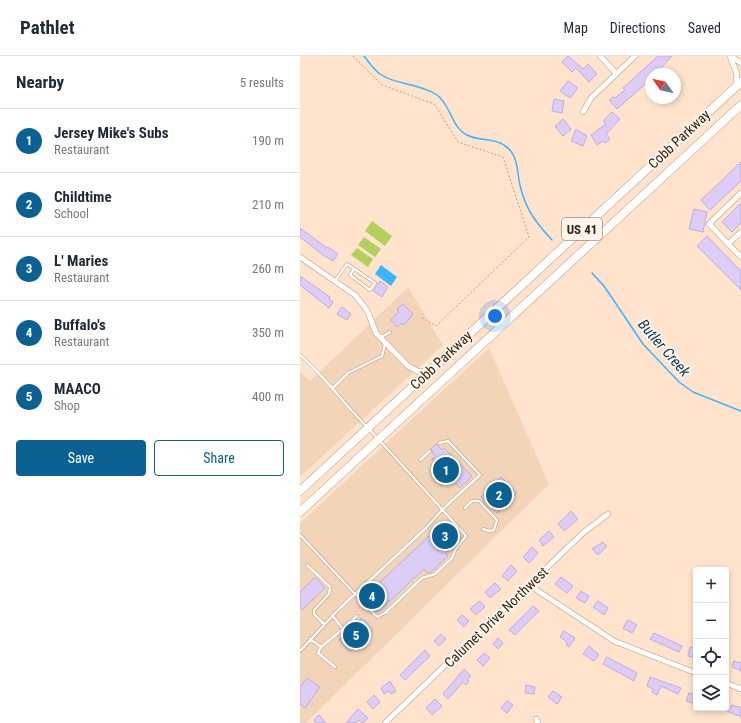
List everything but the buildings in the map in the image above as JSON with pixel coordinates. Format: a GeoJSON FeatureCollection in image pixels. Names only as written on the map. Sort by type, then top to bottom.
{"type":"FeatureCollection","features":[{"type":"Feature","properties":{"kind":"main road","name":"Cobb Parkway"},"geometry":{"type":"LineString","coordinates":[[300,491],[738,84]]}},
{"type":"Feature","properties":{"kind":"main road","name":"Cobb Parkway"},"geometry":{"type":"LineString","coordinates":[[300,513],[741,105]]}},
{"type":"Feature","properties":{"kind":"street"},"geometry":{"type":"LineString","coordinates":[[600,56],[616,73]]}},
{"type":"Feature","properties":{"kind":"street"},"geometry":{"type":"LineString","coordinates":[[583,112],[591,98],[635,56]]}},
{"type":"Feature","properties":{"kind":"street"},"geometry":{"type":"LineString","coordinates":[[731,56],[741,63]]}},
{"type":"Feature","properties":{"kind":"street"},"geometry":{"type":"LineString","coordinates":[[731,56],[737,74],[738,84]]}},
{"type":"Feature","properties":{"kind":"street"},"geometry":{"type":"LineString","coordinates":[[741,193],[709,224],[741,257]]}},
{"type":"Feature","properties":{"kind":"street"},"geometry":{"type":"LineString","coordinates":[[728,244],[741,232]]}},
{"type":"Feature","properties":{"kind":"street"},"geometry":{"type":"LineString","coordinates":[[300,256],[334,281],[355,294],[363,304],[380,339],[413,370],[419,372],[430,370]]}},
{"type":"Feature","properties":{"kind":"street","name":"Calumet Drive Northwest"},"geometry":{"type":"LineString","coordinates":[[385,723],[584,532],[608,514]]}},
{"type":"Feature","properties":{"kind":"street"},"geometry":{"type":"LineString","coordinates":[[529,585],[614,641],[693,672]]}},
{"type":"Feature","properties":{"kind":"street"},"geometry":{"type":"LineString","coordinates":[[729,684],[741,689]]}},
{"type":"Feature","properties":{"kind":"lane"},"geometry":{"type":"LineString","coordinates":[[334,281],[347,264],[375,283],[370,290],[350,276],[354,269]]}},
{"type":"Feature","properties":{"kind":"lane"},"geometry":{"type":"LineString","coordinates":[[380,339],[390,332]]}},
{"type":"Feature","properties":{"kind":"lane"},"geometry":{"type":"LineString","coordinates":[[332,389],[348,373],[382,356],[385,344]]}},
{"type":"Feature","properties":{"kind":"lane"},"geometry":{"type":"LineString","coordinates":[[300,355],[466,536],[455,550],[452,558],[435,574],[422,578],[385,613],[377,617],[300,535]]}},
{"type":"Feature","properties":{"kind":"lane"},"geometry":{"type":"LineString","coordinates":[[300,651],[332,616],[480,475],[448,441],[439,443]]}},
{"type":"Feature","properties":{"kind":"lane"},"geometry":{"type":"LineString","coordinates":[[420,460],[430,452]]}},
{"type":"Feature","properties":{"kind":"lane"},"geometry":{"type":"LineString","coordinates":[[464,508],[472,501],[479,501],[497,520],[494,530],[489,531],[483,529]]}},
{"type":"Feature","properties":{"kind":"lane"},"geometry":{"type":"LineString","coordinates":[[307,565],[330,587],[329,594],[314,610],[314,614],[324,624]]}},
{"type":"Feature","properties":{"kind":"lane"},"geometry":{"type":"LineString","coordinates":[[332,616],[343,629]]}},
{"type":"Feature","properties":{"kind":"lane"},"geometry":{"type":"LineString","coordinates":[[335,668],[318,653],[321,647],[357,616]]}},
{"type":"Feature","properties":{"kind":"lane"},"geometry":{"type":"LineString","coordinates":[[310,639],[321,647]]}},
{"type":"Feature","properties":{"kind":"path"},"geometry":{"type":"LineString","coordinates":[[353,56],[382,85],[434,104],[458,142],[503,157],[529,237],[436,326],[421,317]]}},
{"type":"Feature","properties":{"kind":"shaded area"},"geometry":{"type":"Polygon","coordinates":[[[408,287],[443,345],[300,477],[300,372],[310,381],[408,287]]]}},
{"type":"Feature","properties":{"kind":"shaded area"},"geometry":{"type":"Polygon","coordinates":[[[489,348],[549,484],[306,723],[300,723],[300,523],[489,348]]]}},
{"type":"Feature","properties":{"kind":"green space"},"geometry":{"type":"Polygon","coordinates":[[[372,221],[392,236],[385,246],[365,231],[372,221]]]}},
{"type":"Feature","properties":{"kind":"green space"},"geometry":{"type":"Polygon","coordinates":[[[364,237],[381,249],[375,257],[358,245],[364,237]]]}},
{"type":"Feature","properties":{"kind":"green space"},"geometry":{"type":"Polygon","coordinates":[[[357,248],[373,259],[368,267],[351,255],[357,248]]]}},
{"type":"Feature","properties":{"kind":"water"},"geometry":{"type":"Polygon","coordinates":[[[381,265],[397,277],[391,286],[375,274],[381,265]]]}},
{"type":"Feature","properties":{"kind":"waterway","name":"Butler Creek"},"geometry":{"type":"LineString","coordinates":[[364,56],[375,70],[386,78],[423,88],[437,95],[442,99],[458,127],[467,135],[505,145],[515,158],[523,197],[526,204],[537,223],[552,240]]}},
{"type":"Feature","properties":{"kind":"waterway","name":"Butler Creek"},"geometry":{"type":"LineString","coordinates":[[592,273],[604,286],[643,344],[679,382],[693,392],[741,411]]}},
{"type":"Feature","properties":{"kind":"place","name":"Jersey Mike's Subs"},"geometry":{"type":"Point","coordinates":[446,470]}},
{"type":"Feature","properties":{"kind":"place","name":"Childtime"},"geometry":{"type":"Point","coordinates":[499,495]}},
{"type":"Feature","properties":{"kind":"place","name":"L' Maries"},"geometry":{"type":"Point","coordinates":[445,536]}},
{"type":"Feature","properties":{"kind":"place","name":"Buffalo's"},"geometry":{"type":"Point","coordinates":[372,596]}},
{"type":"Feature","properties":{"kind":"place","name":"MAACO"},"geometry":{"type":"Point","coordinates":[356,635]}}]}
